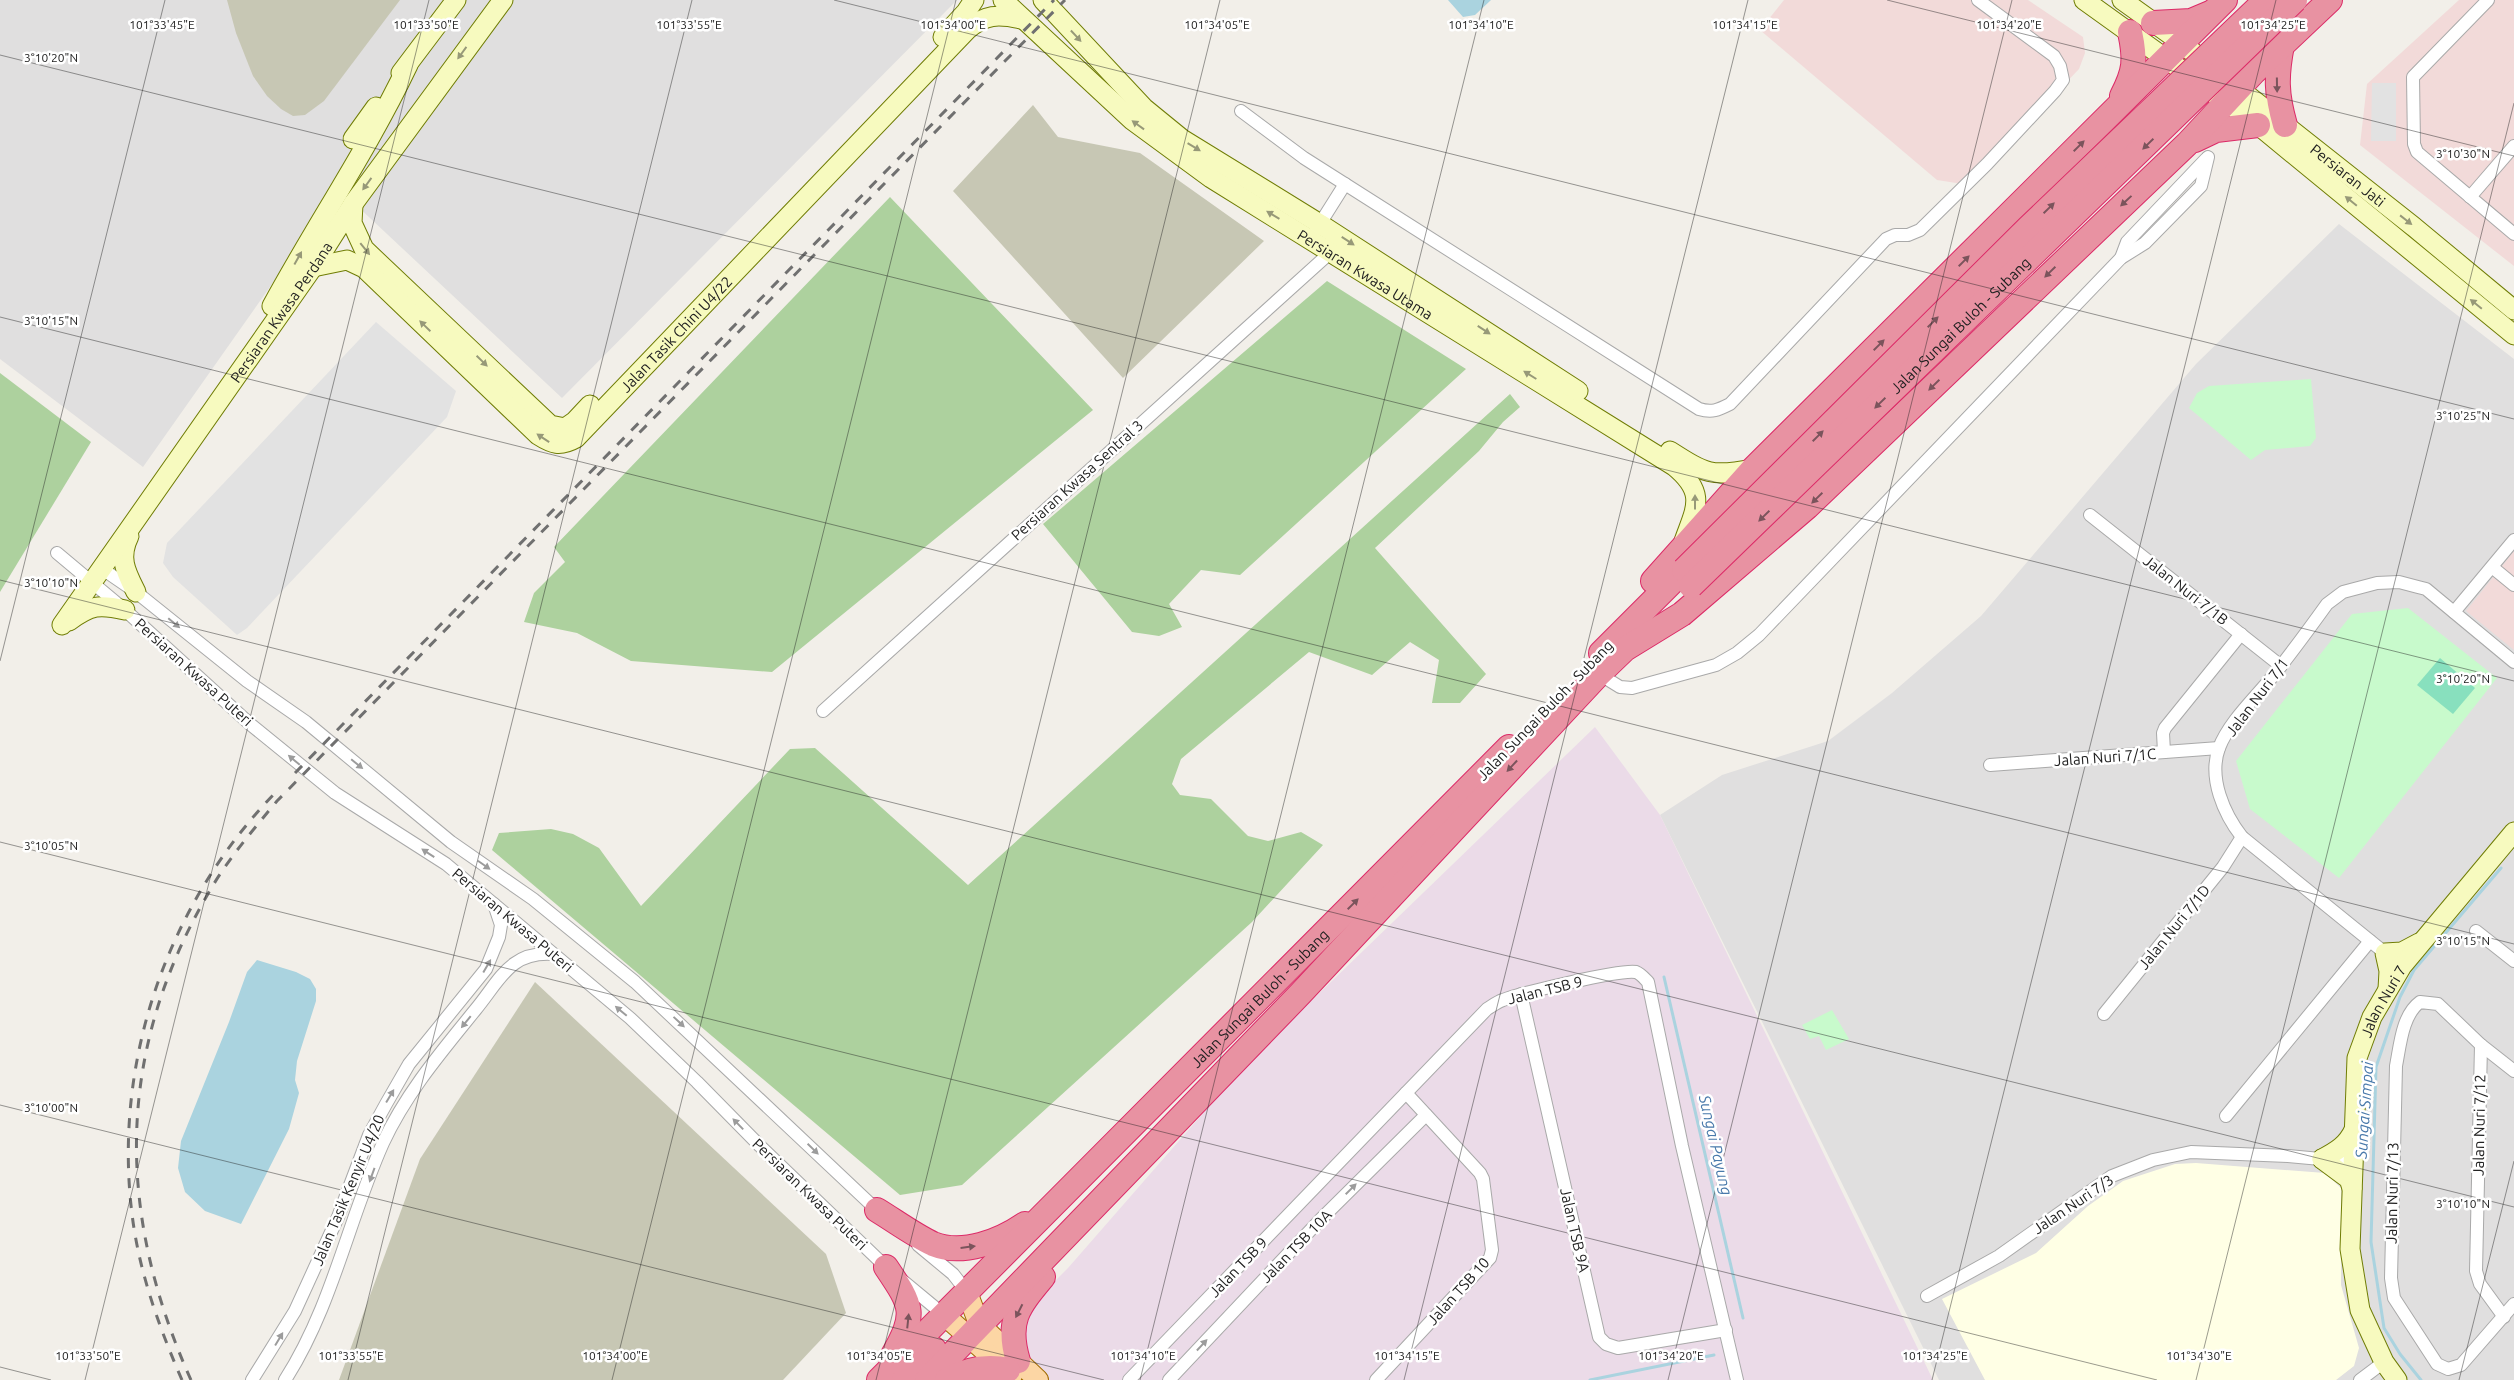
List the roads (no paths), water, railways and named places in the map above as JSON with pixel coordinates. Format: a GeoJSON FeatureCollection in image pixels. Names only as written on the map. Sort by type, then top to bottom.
{"type":"FeatureCollection","features":[{"type":"Feature","properties":{"kind":"highway","name":"Jalan Sungai Buloh - Subang"},"geometry":{"type":"LineString","coordinates":[[927,1380],[964,1316],[1054,1206],[1639,614],[2028,228],[2266,0]]}},
{"type":"Feature","properties":{"kind":"highway","name":"Jalan Sungai Buloh - Subang"},"geometry":{"type":"LineString","coordinates":[[1686,568],[2296,0]]}},
{"type":"Feature","properties":{"kind":"highway","name":"Jalan Sungai Buloh - Subang"},"geometry":{"type":"LineString","coordinates":[[1625,649],[1682,614],[1807,508],[2187,144],[2282,45],[2330,0]]}},
{"type":"Feature","properties":{"kind":"highway"},"geometry":{"type":"LineString","coordinates":[[2153,23],[2191,21],[2221,4],[2226,28],[2237,40],[2257,47],[2282,45],[2276,78],[2277,99],[2285,125]]}},
{"type":"Feature","properties":{"kind":"highway","name":"Jalan Sungai Buloh - Subang"},"geometry":{"type":"LineString","coordinates":[[879,1380],[964,1316],[1146,1151],[1301,992],[1599,674],[1625,649],[1686,568],[1753,469],[2221,4]]}},
{"type":"Feature","properties":{"kind":"highway"},"geometry":{"type":"LineString","coordinates":[[2112,113],[2134,70],[2134,52],[2130,32]]}},
{"type":"Feature","properties":{"kind":"highway"},"geometry":{"type":"LineString","coordinates":[[2134,92],[2155,95],[2167,101],[2175,113],[2178,125],[2169,161]]}},
{"type":"Feature","properties":{"kind":"highway","name":"Jalan Sungai Buloh - Subang"},"geometry":{"type":"LineString","coordinates":[[2187,144],[2216,130],[2258,125]]}},
{"type":"Feature","properties":{"kind":"highway"},"geometry":{"type":"LineString","coordinates":[[904,1380],[1152,1124],[1306,974],[1352,926],[1368,920]]}},
{"type":"Feature","properties":{"kind":"highway"},"geometry":{"type":"LineString","coordinates":[[947,1380],[957,1374],[984,1367],[1014,1370],[1012,1342],[1014,1320],[1024,1300],[1140,1169],[1146,1151]]}},
{"type":"Feature","properties":{"kind":"highway"},"geometry":{"type":"LineString","coordinates":[[877,1210],[933,1244],[951,1248],[972,1247],[1002,1237],[1054,1206]]}},
{"type":"Feature","properties":{"kind":"highway"},"geometry":{"type":"LineString","coordinates":[[879,1380],[907,1330],[910,1316],[907,1297],[886,1267]]}},
{"type":"Feature","properties":{"kind":"main road"},"geometry":{"type":"LineString","coordinates":[[964,1316],[1014,1370],[1038,1380]]}},
{"type":"Feature","properties":{"kind":"street"},"geometry":{"type":"LineString","coordinates":[[353,138],[456,0]]}},
{"type":"Feature","properties":{"kind":"street","name":"Persiaran Kwasa Perdana"},"geometry":{"type":"LineString","coordinates":[[125,610],[102,605],[85,609],[62,625],[233,378],[313,267],[353,204],[503,0]]}},
{"type":"Feature","properties":{"kind":"street","name":"Jalan Tasik Chini U4/22"},"geometry":{"type":"LineString","coordinates":[[974,0],[966,12],[937,44],[575,421],[564,436],[576,438],[967,30],[977,21],[989,15],[1002,15],[1021,19]]}},
{"type":"Feature","properties":{"kind":"street","name":"Persiaran Kwasa Utama"},"geometry":{"type":"LineString","coordinates":[[1003,0],[1021,19],[1132,120],[1211,178],[1316,231],[1332,251],[1674,466],[1694,486],[1697,506],[1686,568]]}},
{"type":"Feature","properties":{"kind":"street","name":"Persiaran Kwasa Utama"},"geometry":{"type":"LineString","coordinates":[[1044,0],[1144,108],[1182,139],[1316,231],[1680,458],[1716,474],[1753,469]]}},
{"type":"Feature","properties":{"kind":"street"},"geometry":{"type":"LineString","coordinates":[[1241,111],[1269,134],[1345,184],[1699,409],[1708,412],[1718,410],[1730,404],[1886,239],[1895,235],[1908,236],[1920,230],[1949,203],[2055,91],[2063,80],[2060,66],[2054,56],[1978,0]]}},
{"type":"Feature","properties":{"kind":"street"},"geometry":{"type":"LineString","coordinates":[[2084,0],[2130,32],[2174,52],[2232,96]]}},
{"type":"Feature","properties":{"kind":"street"},"geometry":{"type":"LineString","coordinates":[[2122,0],[2153,23],[2174,52]]}},
{"type":"Feature","properties":{"kind":"street"},"geometry":{"type":"LineString","coordinates":[[2488,0],[2413,77],[2411,84],[2414,144],[2417,152],[2514,234]]}},
{"type":"Feature","properties":{"kind":"street"},"geometry":{"type":"LineString","coordinates":[[233,378],[302,251],[388,106],[408,65]]}},
{"type":"Feature","properties":{"kind":"street","name":"Persiaran Jati"},"geometry":{"type":"LineString","coordinates":[[2232,96],[2258,125],[2514,335]]}},
{"type":"Feature","properties":{"kind":"street","name":"Persiaran Jati"},"geometry":{"type":"LineString","coordinates":[[2232,96],[2285,125],[2414,227],[2514,310]]}},
{"type":"Feature","properties":{"kind":"street"},"geometry":{"type":"LineString","coordinates":[[2470,197],[2514,146]]}},
{"type":"Feature","properties":{"kind":"street"},"geometry":{"type":"LineString","coordinates":[[1599,674],[1620,687],[1632,688],[1716,664],[1737,653],[1759,635],[2121,258],[2145,242],[2201,186],[2208,158],[2127,242],[2121,258]]}},
{"type":"Feature","properties":{"kind":"street"},"geometry":{"type":"LineString","coordinates":[[1316,231],[1345,184]]}},
{"type":"Feature","properties":{"kind":"street"},"geometry":{"type":"LineString","coordinates":[[313,267],[347,260],[364,268],[538,435],[551,443],[564,436],[550,426],[364,249],[352,224],[353,204]]}},
{"type":"Feature","properties":{"kind":"street","name":"Persiaran Kwasa Sentral 3"},"geometry":{"type":"LineString","coordinates":[[823,711],[1332,251]]}},
{"type":"Feature","properties":{"kind":"street"},"geometry":{"type":"LineString","coordinates":[[136,592],[123,565],[124,546],[144,506]]}},
{"type":"Feature","properties":{"kind":"street","name":"Jalan Nuri 7/1B"},"geometry":{"type":"LineString","coordinates":[[2090,515],[2281,666]]}},
{"type":"Feature","properties":{"kind":"street"},"geometry":{"type":"LineString","coordinates":[[2454,612],[2514,540]]}},
{"type":"Feature","properties":{"kind":"street","name":"Persiaran Kwasa Puteri"},"geometry":{"type":"LineString","coordinates":[[57,553],[97,575],[136,592],[248,681],[306,722],[451,842],[533,899],[635,982],[877,1210],[953,1274],[964,1316]]}},
{"type":"Feature","properties":{"kind":"street"},"geometry":{"type":"LineString","coordinates":[[2492,567],[2514,585]]}},
{"type":"Feature","properties":{"kind":"street","name":"Persiaran Kwasa Puteri"},"geometry":{"type":"LineString","coordinates":[[97,575],[125,610],[250,724],[334,793],[446,864],[493,902],[630,1018],[886,1267],[964,1316]]}},
{"type":"Feature","properties":{"kind":"street","name":"Jalan Nuri 7/1"},"geometry":{"type":"LineString","coordinates":[[2402,966],[2242,837],[2232,824],[2219,792],[2216,761],[2219,748],[2237,720],[2281,666],[2327,604],[2343,592],[2377,583],[2399,582],[2426,589],[2514,662]]}},
{"type":"Feature","properties":{"kind":"street"},"geometry":{"type":"LineString","coordinates":[[2164,752],[2163,733],[2165,728],[2241,634]]}},
{"type":"Feature","properties":{"kind":"street","name":"Jalan Nuri 7/1C"},"geometry":{"type":"LineString","coordinates":[[1990,766],[2219,748]]}},
{"type":"Feature","properties":{"kind":"street","name":"Jalan Nuri 7/1D"},"geometry":{"type":"LineString","coordinates":[[2104,1014],[2223,867],[2242,837]]}},
{"type":"Feature","properties":{"kind":"street","name":"Jalan Nuri 7"},"geometry":{"type":"LineString","coordinates":[[2397,1380],[2384,1362],[2360,1310],[2354,1281],[2350,1242],[2358,1058],[2372,1017],[2402,966],[2420,942],[2485,868],[2511,847]]}},
{"type":"Feature","properties":{"kind":"street","name":"Jalan Tasik Kenyir U4/20"},"geometry":{"type":"LineString","coordinates":[[252,1380],[295,1311],[338,1216],[369,1135],[386,1104],[409,1064],[486,969],[499,937],[501,925],[493,902]]}},
{"type":"Feature","properties":{"kind":"street"},"geometry":{"type":"LineString","coordinates":[[2476,931],[2514,961]]}},
{"type":"Feature","properties":{"kind":"street"},"geometry":{"type":"LineString","coordinates":[[2378,947],[2402,952],[2420,942]]}},
{"type":"Feature","properties":{"kind":"street"},"geometry":{"type":"LineString","coordinates":[[2378,947],[2389,971],[2388,990]]}},
{"type":"Feature","properties":{"kind":"street"},"geometry":{"type":"LineString","coordinates":[[2226,1116],[2378,947]]}},
{"type":"Feature","properties":{"kind":"street","name":"Jalan Tasik Kenyir U4/20"},"geometry":{"type":"LineString","coordinates":[[285,1380],[329,1293],[384,1142],[401,1111],[426,1072],[509,965],[537,953],[553,954]]}},
{"type":"Feature","properties":{"kind":"street","name":"Jalan TSB 9"},"geometry":{"type":"LineString","coordinates":[[1129,1380],[1487,1009],[1501,1000],[1521,994],[1634,972],[1641,974],[1648,982],[1682,1146],[1737,1380]]}},
{"type":"Feature","properties":{"kind":"street","name":"Jalan TSB 9A"},"geometry":{"type":"LineString","coordinates":[[1521,994],[1599,1337],[1606,1344],[1618,1348],[1726,1330]]}},
{"type":"Feature","properties":{"kind":"street","name":"Jalan Nuri 7/13"},"geometry":{"type":"LineString","coordinates":[[2481,1045],[2438,1004],[2420,1002],[2410,1012],[2403,1032],[2396,1066],[2391,1278],[2394,1298],[2405,1318],[2437,1364],[2448,1369],[2461,1365],[2504,1317]]}},
{"type":"Feature","properties":{"kind":"street"},"geometry":{"type":"LineString","coordinates":[[2481,1045],[2514,1071]]}},
{"type":"Feature","properties":{"kind":"street","name":"Jalan Nuri 7/12"},"geometry":{"type":"LineString","coordinates":[[2481,1045],[2476,1271],[2480,1284],[2504,1317]]}},
{"type":"Feature","properties":{"kind":"street","name":"Jalan TSB 10"},"geometry":{"type":"LineString","coordinates":[[1376,1380],[1490,1258],[1492,1250],[1483,1179],[1406,1093]]}},
{"type":"Feature","properties":{"kind":"street","name":"Jalan TSB 10A"},"geometry":{"type":"LineString","coordinates":[[1169,1380],[1320,1220],[1426,1115]]}},
{"type":"Feature","properties":{"kind":"street"},"geometry":{"type":"LineString","coordinates":[[2352,1188],[2349,1179],[2322,1159],[2349,1141],[2354,1130]]}},
{"type":"Feature","properties":{"kind":"street","name":"Jalan Nuri 7/3"},"geometry":{"type":"LineString","coordinates":[[1927,1296],[1999,1256],[2112,1176],[2153,1160],[2190,1152],[2353,1162]]}},
{"type":"Feature","properties":{"kind":"street"},"geometry":{"type":"LineString","coordinates":[[2504,1317],[2514,1304]]}},
{"type":"Feature","properties":{"kind":"street"},"geometry":{"type":"LineString","coordinates":[[2361,1380],[2384,1362]]}},
{"type":"Feature","properties":{"kind":"water"},"geometry":{"type":"Polygon","coordinates":[[[1448,0],[1491,0],[1475,15],[1463,17],[1448,0]]]}},
{"type":"Feature","properties":{"kind":"water"},"geometry":{"type":"Polygon","coordinates":[[[257,960],[296,972],[310,979],[316,989],[316,1001],[297,1061],[295,1080],[299,1093],[289,1129],[241,1224],[205,1211],[185,1192],[178,1168],[181,1141],[247,972],[257,960]]]}},
{"type":"Feature","properties":{"kind":"waterway","name":"Sungai Simpai"},"geometry":{"type":"LineString","coordinates":[[2421,1380],[2400,1354],[2384,1328],[2371,1242],[2376,1067],[2400,997],[2414,970],[2501,868]]}},
{"type":"Feature","properties":{"kind":"waterway","name":"Sungai Payung"},"geometry":{"type":"LineString","coordinates":[[1664,977],[1743,1318]]}},
{"type":"Feature","properties":{"kind":"waterway","name":"Sungai Payung"},"geometry":{"type":"LineString","coordinates":[[1590,1380],[1714,1355]]}},
{"type":"Feature","properties":{"kind":"railway"},"geometry":{"type":"LineString","coordinates":[[295,773],[1054,0]]}},
{"type":"Feature","properties":{"kind":"railway"},"geometry":{"type":"LineString","coordinates":[[191,1380],[166,1318],[149,1256],[139,1195],[137,1134],[142,1073],[156,1013],[178,952],[216,880],[241,845],[277,801],[1065,0]]}},
{"type":"Feature","properties":{"kind":"railway"},"geometry":{"type":"LineString","coordinates":[[182,1380],[165,1340],[151,1299],[135,1236],[128,1156],[131,1099],[141,1042],[156,987],[178,934],[205,883],[238,836],[276,792]]}}]}
